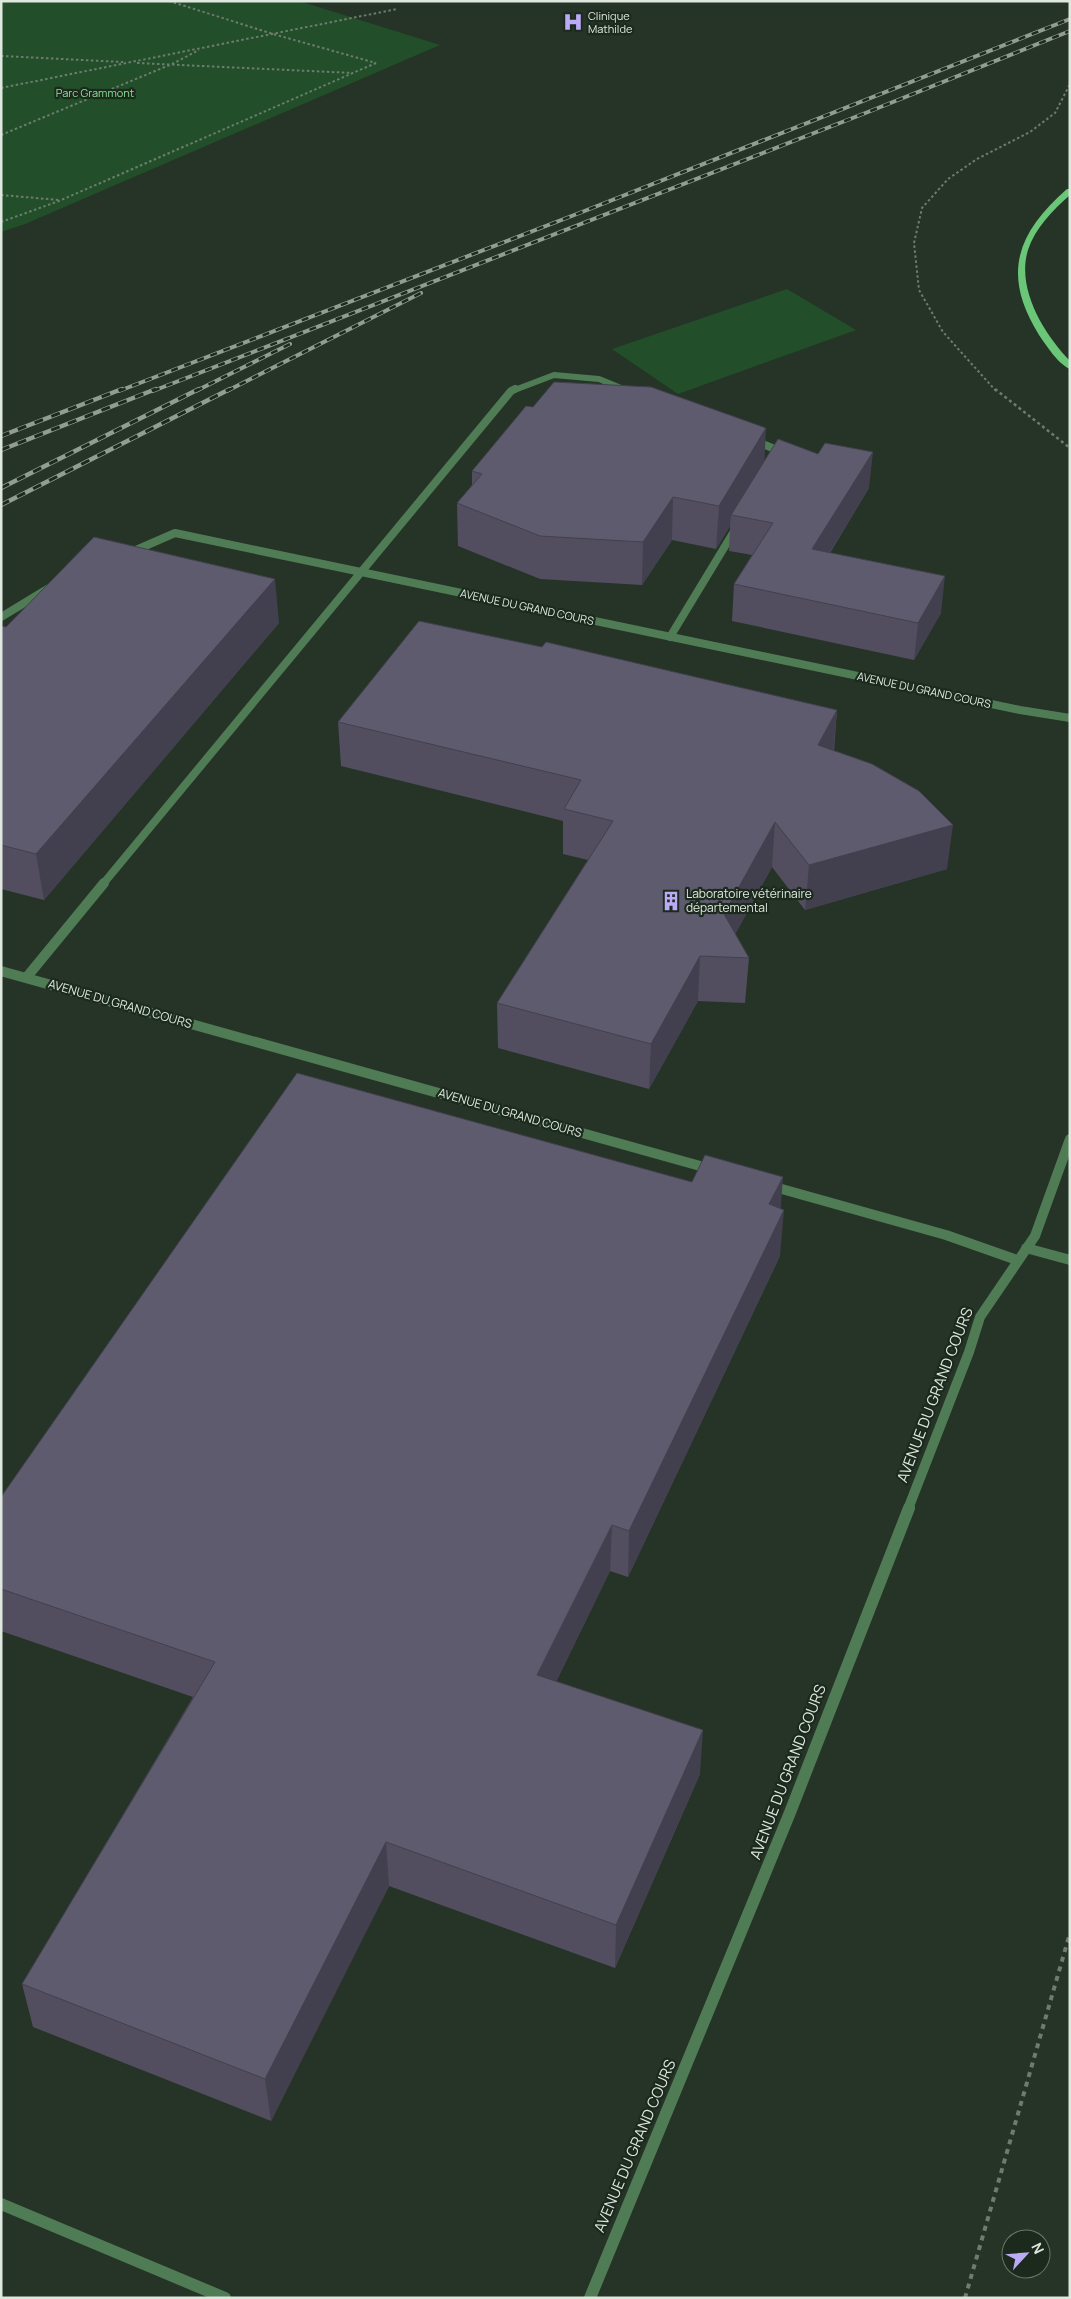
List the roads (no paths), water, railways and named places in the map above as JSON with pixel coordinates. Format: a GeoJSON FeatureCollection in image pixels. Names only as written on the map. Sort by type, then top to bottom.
{"type":"FeatureCollection","features":[{"type":"Feature","properties":{"kind":"main road"},"geometry":{"type":"LineString","coordinates":[[1070,191],[1050,210],[1032,235],[1022,260],[1024,290],[1034,321],[1056,353],[1070,366]]}},
{"type":"Feature","properties":{"kind":"street"},"geometry":{"type":"LineString","coordinates":[[26,978],[511,391],[554,375],[599,379],[636,394]]}},
{"type":"Feature","properties":{"kind":"street"},"geometry":{"type":"LineString","coordinates":[[746,437],[782,452],[777,460]]}},
{"type":"Feature","properties":{"kind":"street"},"geometry":{"type":"LineString","coordinates":[[670,638],[741,519]]}},
{"type":"Feature","properties":{"kind":"street","name":"AVENUE DU GRAND COURS"},"geometry":{"type":"LineString","coordinates":[[122,556],[175,533],[670,638],[1020,710],[1070,718]]}},
{"type":"Feature","properties":{"kind":"street"},"geometry":{"type":"LineString","coordinates":[[1,617],[42,591],[59,583]]}},
{"type":"Feature","properties":{"kind":"street","name":"AVENUE DU GRAND COURS"},"geometry":{"type":"LineString","coordinates":[[1,971],[724,1173]]}},
{"type":"Feature","properties":{"kind":"street","name":"AVENUE DU GRAND COURS"},"geometry":{"type":"LineString","coordinates":[[590,2298],[790,1811],[970,1352],[980,1316],[1035,1236],[1070,1139]]}},
{"type":"Feature","properties":{"kind":"street"},"geometry":{"type":"LineString","coordinates":[[762,1183],[946,1235],[1017,1260]]}},
{"type":"Feature","properties":{"kind":"street"},"geometry":{"type":"LineString","coordinates":[[1026,1248],[1070,1260]]}},
{"type":"Feature","properties":{"kind":"street"},"geometry":{"type":"LineString","coordinates":[[1,2204],[225,2298]]}},
{"type":"Feature","properties":{"kind":"railway"},"geometry":{"type":"LineString","coordinates":[[119,391],[582,212],[1070,19]]}},
{"type":"Feature","properties":{"kind":"railway"},"geometry":{"type":"LineString","coordinates":[[153,391],[868,112],[1070,31]]}},
{"type":"Feature","properties":{"kind":"railway"},"geometry":{"type":"LineString","coordinates":[[227,391],[421,293]]}},
{"type":"Feature","properties":{"kind":"railway"},"geometry":{"type":"LineString","coordinates":[[196,391],[290,344]]}},
{"type":"Feature","properties":{"kind":"railway"},"geometry":{"type":"LineString","coordinates":[[1,436],[122,389]]}},
{"type":"Feature","properties":{"kind":"railway"},"geometry":{"type":"LineString","coordinates":[[1,450],[156,389]]}},
{"type":"Feature","properties":{"kind":"railway"},"geometry":{"type":"LineString","coordinates":[[1,488],[199,389]]}},
{"type":"Feature","properties":{"kind":"railway"},"geometry":{"type":"LineString","coordinates":[[1,505],[230,389]]}},
{"type":"Feature","properties":{"kind":"place","name":"Clinique Mathilde"},"geometry":{"type":"Point","coordinates":[573,22]}},
{"type":"Feature","properties":{"kind":"place","name":"Laboratoire vétérinaire départemental"},"geometry":{"type":"Point","coordinates":[671,901]}},
{"type":"Feature","properties":{"kind":"park label","name":"Parc Grammont"},"geometry":{"type":"Point","coordinates":[95,93]}}]}
